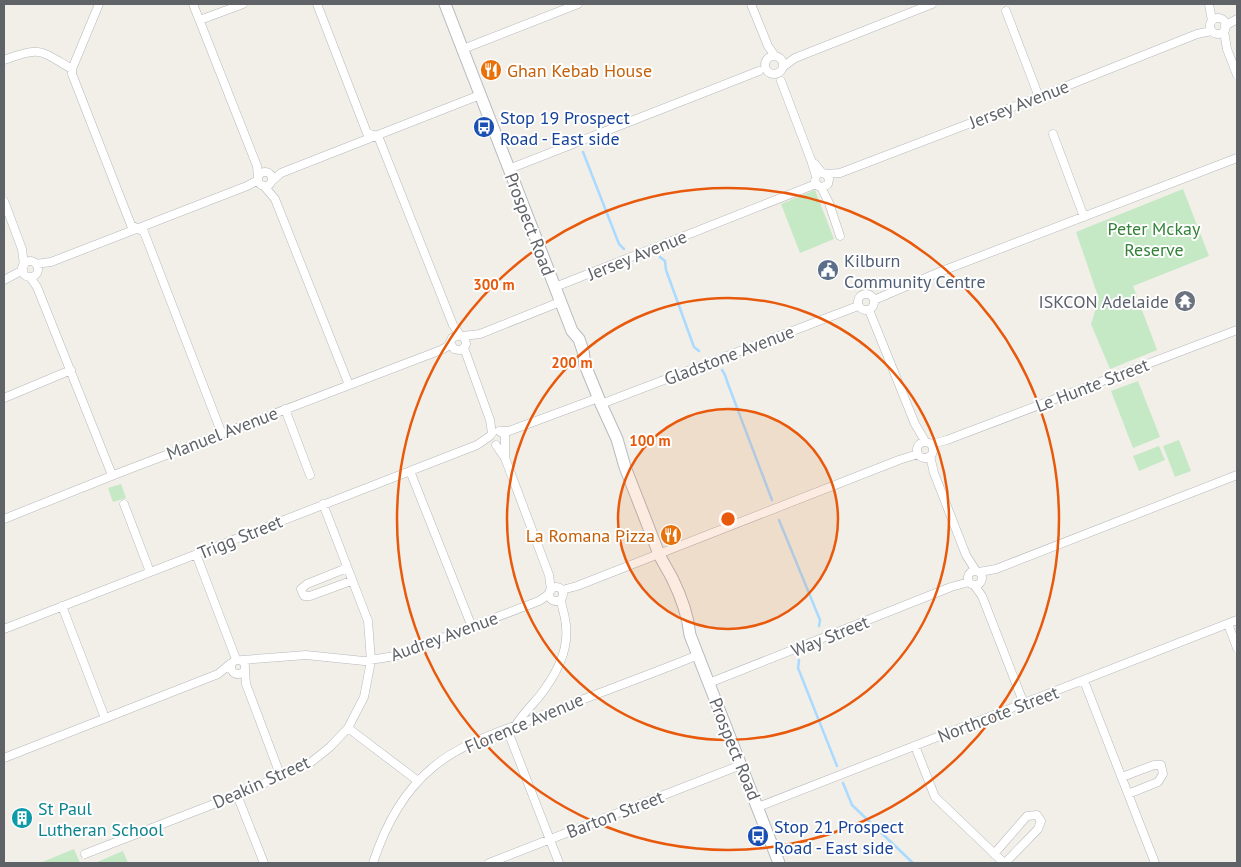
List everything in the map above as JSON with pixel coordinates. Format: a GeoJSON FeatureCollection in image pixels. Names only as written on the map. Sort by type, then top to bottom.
{"type":"FeatureCollection","features":[{"type":"Feature","properties":{"kind":"main road","name":"Prospect Road"},"geometry":{"type":"LineString","coordinates":[[445,4],[560,302],[572,332],[578,339],[583,351],[585,364],[599,401],[611,423],[622,451],[625,467],[659,554],[664,566],[672,577],[689,621],[690,635],[780,863]]}},
{"type":"Feature","properties":{"kind":"street"},"geometry":{"type":"LineString","coordinates":[[99,4],[72,69],[72,74],[131,225],[144,232],[222,434]]}},
{"type":"Feature","properties":{"kind":"street"},"geometry":{"type":"LineString","coordinates":[[193,4],[257,166],[275,200],[349,385]]}},
{"type":"Feature","properties":{"kind":"street"},"geometry":{"type":"LineString","coordinates":[[200,20],[243,4]]}},
{"type":"Feature","properties":{"kind":"street"},"geometry":{"type":"LineString","coordinates":[[316,4],[367,133],[378,136]]}},
{"type":"Feature","properties":{"kind":"street"},"geometry":{"type":"LineString","coordinates":[[463,49],[578,4]]}},
{"type":"Feature","properties":{"kind":"street"},"geometry":{"type":"LineString","coordinates":[[751,4],[812,160],[822,180],[840,236]]}},
{"type":"Feature","properties":{"kind":"street"},"geometry":{"type":"LineString","coordinates":[[509,170],[932,4]]}},
{"type":"Feature","properties":{"kind":"street"},"geometry":{"type":"LineString","coordinates":[[1006,11],[1039,97]]}},
{"type":"Feature","properties":{"kind":"street","name":"Jersey Avenue"},"geometry":{"type":"LineString","coordinates":[[555,287],[804,189],[822,180],[1236,19]]}},
{"type":"Feature","properties":{"kind":"street"},"geometry":{"type":"LineString","coordinates":[[1218,26],[1237,75]]}},
{"type":"Feature","properties":{"kind":"street"},"geometry":{"type":"LineString","coordinates":[[4,60],[33,50],[43,52],[72,69]]}},
{"type":"Feature","properties":{"kind":"street"},"geometry":{"type":"LineString","coordinates":[[7,278],[247,186],[264,182],[281,173],[480,95]]}},
{"type":"Feature","properties":{"kind":"street"},"geometry":{"type":"LineString","coordinates":[[1052,134],[1084,217]]}},
{"type":"Feature","properties":{"kind":"street"},"geometry":{"type":"LineString","coordinates":[[378,136],[469,363],[563,613],[566,627],[565,649],[561,662],[539,696],[516,725]]}},
{"type":"Feature","properties":{"kind":"street"},"geometry":{"type":"LineString","coordinates":[[874,300],[942,271],[1237,158]]}},
{"type":"Feature","properties":{"kind":"street"},"geometry":{"type":"LineString","coordinates":[[257,166],[272,176],[264,182]]}},
{"type":"Feature","properties":{"kind":"street"},"geometry":{"type":"LineString","coordinates":[[264,182],[262,172],[281,173]]}},
{"type":"Feature","properties":{"kind":"street"},"geometry":{"type":"LineString","coordinates":[[4,201],[112,476]]}},
{"type":"Feature","properties":{"kind":"street"},"geometry":{"type":"LineString","coordinates":[[863,294],[869,295],[874,300],[874,305],[869,310],[863,310],[858,306],[858,300],[863,294]]}},
{"type":"Feature","properties":{"kind":"street","name":"Manuel Avenue"},"geometry":{"type":"LineString","coordinates":[[4,518],[560,302]]}},
{"type":"Feature","properties":{"kind":"street","name":"Gladstone Avenue"},"geometry":{"type":"LineString","coordinates":[[599,401],[858,306]]}},
{"type":"Feature","properties":{"kind":"street"},"geometry":{"type":"LineString","coordinates":[[869,310],[1024,704]]}},
{"type":"Feature","properties":{"kind":"street","name":"Le Hunte Street"},"geometry":{"type":"LineString","coordinates":[[659,554],[947,440],[1237,330]]}},
{"type":"Feature","properties":{"kind":"street"},"geometry":{"type":"LineString","coordinates":[[4,398],[71,370]]}},
{"type":"Feature","properties":{"kind":"street","name":"Trigg Street"},"geometry":{"type":"LineString","coordinates":[[4,629],[477,445],[508,431],[599,401]]}},
{"type":"Feature","properties":{"kind":"street"},"geometry":{"type":"LineString","coordinates":[[285,409],[310,475]]}},
{"type":"Feature","properties":{"kind":"street"},"geometry":{"type":"LineString","coordinates":[[410,471],[472,627]]}},
{"type":"Feature","properties":{"kind":"street","name":"Way Street"},"geometry":{"type":"LineString","coordinates":[[709,683],[1237,475]]}},
{"type":"Feature","properties":{"kind":"street"},"geometry":{"type":"LineString","coordinates":[[124,504],[150,572]]}},
{"type":"Feature","properties":{"kind":"street","name":"Deakin Street"},"geometry":{"type":"LineString","coordinates":[[84,854],[281,777],[310,763],[330,747],[348,728],[364,697],[371,661],[368,621],[346,568],[323,504]]}},
{"type":"Feature","properties":{"kind":"street"},"geometry":{"type":"LineString","coordinates":[[196,554],[237,666],[246,684],[281,777]]}},
{"type":"Feature","properties":{"kind":"street","name":"Audrey Avenue"},"geometry":{"type":"LineString","coordinates":[[4,758],[258,659],[306,655],[371,661],[395,656],[659,554]]}},
{"type":"Feature","properties":{"kind":"street"},"geometry":{"type":"LineString","coordinates":[[346,568],[307,584],[301,589],[304,596],[310,596],[351,581]]}},
{"type":"Feature","properties":{"kind":"street"},"geometry":{"type":"LineString","coordinates":[[62,606],[105,718]]}},
{"type":"Feature","properties":{"kind":"street","name":"Northcote Street"},"geometry":{"type":"LineString","coordinates":[[758,807],[1237,620]]}},
{"type":"Feature","properties":{"kind":"street"},"geometry":{"type":"LineString","coordinates":[[1228,624],[1237,648]]}},
{"type":"Feature","properties":{"kind":"street","name":"Florence Avenue"},"geometry":{"type":"LineString","coordinates":[[374,863],[380,842],[392,814],[418,781],[434,766],[469,744],[698,655]]}},
{"type":"Feature","properties":{"kind":"street"},"geometry":{"type":"LineString","coordinates":[[1084,681],[1155,863]]}},
{"type":"Feature","properties":{"kind":"street"},"geometry":{"type":"LineString","coordinates":[[348,728],[418,781]]}},
{"type":"Feature","properties":{"kind":"street"},"geometry":{"type":"LineString","coordinates":[[508,729],[559,863]]}},
{"type":"Feature","properties":{"kind":"street"},"geometry":{"type":"LineString","coordinates":[[915,746],[935,797],[994,854],[1005,863],[1038,828],[1041,821],[1037,815],[1027,816],[994,854]]}},
{"type":"Feature","properties":{"kind":"street","name":"Barton Street"},"geometry":{"type":"LineString","coordinates":[[489,863],[741,765]]}},
{"type":"Feature","properties":{"kind":"street"},"geometry":{"type":"LineString","coordinates":[[1122,777],[1154,765],[1162,765],[1163,774],[1158,782],[1128,794]]}},
{"type":"Feature","properties":{"kind":"street"},"geometry":{"type":"LineString","coordinates":[[237,795],[264,863]]}},
{"type":"Feature","properties":{"kind":"green space","name":"Peter Mckay Reserve"},"geometry":{"type":"Polygon","coordinates":[[[1183,189],[1209,256],[1133,286],[1157,350],[1110,369],[1091,324],[1099,299],[1076,232],[1183,189]]]}},
{"type":"Feature","properties":{"kind":"green space"},"geometry":{"type":"Polygon","coordinates":[[[815,190],[834,239],[800,253],[781,204],[815,190]]]}},
{"type":"Feature","properties":{"kind":"green space"},"geometry":{"type":"Polygon","coordinates":[[[1138,381],[1160,437],[1133,448],[1111,391],[1138,381]]]}},
{"type":"Feature","properties":{"kind":"green space"},"geometry":{"type":"Polygon","coordinates":[[[1179,440],[1191,471],[1175,477],[1163,446],[1179,440]]]}},
{"type":"Feature","properties":{"kind":"green space"},"geometry":{"type":"Polygon","coordinates":[[[1159,446],[1165,460],[1139,471],[1133,456],[1159,446]]]}},
{"type":"Feature","properties":{"kind":"green space"},"geometry":{"type":"Polygon","coordinates":[[[121,484],[126,498],[113,502],[108,488],[121,484]]]}},
{"type":"Feature","properties":{"kind":"green space"},"geometry":{"type":"Polygon","coordinates":[[[74,849],[80,863],[40,863],[74,849]]]}},
{"type":"Feature","properties":{"kind":"green space"},"geometry":{"type":"Polygon","coordinates":[[[123,851],[128,863],[95,863],[123,851]]]}},
{"type":"Feature","properties":{"kind":"waterway"},"geometry":{"type":"LineString","coordinates":[[583,152],[619,244],[624,249]]}},
{"type":"Feature","properties":{"kind":"waterway"},"geometry":{"type":"LineString","coordinates":[[660,257],[665,261],[666,270],[694,347],[699,351]]}},
{"type":"Feature","properties":{"kind":"waterway"},"geometry":{"type":"LineString","coordinates":[[722,370],[772,500]]}},
{"type":"Feature","properties":{"kind":"waterway"},"geometry":{"type":"LineString","coordinates":[[779,520],[820,620],[819,626]]}},
{"type":"Feature","properties":{"kind":"waterway"},"geometry":{"type":"LineString","coordinates":[[799,660],[798,668],[837,766]]}},
{"type":"Feature","properties":{"kind":"waterway"},"geometry":{"type":"LineString","coordinates":[[843,783],[852,805],[913,863]]}},
{"type":"Feature","properties":{"kind":"place","name":"Ghan Kebab House"},"geometry":{"type":"Point","coordinates":[491,70]}},
{"type":"Feature","properties":{"kind":"place","name":"Stop 19 Prospect Road - East side"},"geometry":{"type":"Point","coordinates":[484,127]}},
{"type":"Feature","properties":{"kind":"place","name":"Kilburn Community Centre"},"geometry":{"type":"Point","coordinates":[828,270]}},
{"type":"Feature","properties":{"kind":"place","name":"ISKCON Adelaide"},"geometry":{"type":"Point","coordinates":[1185,301]}},
{"type":"Feature","properties":{"kind":"place","name":"La Romana Pizza"},"geometry":{"type":"Point","coordinates":[671,535]}},
{"type":"Feature","properties":{"kind":"place","name":"St Paul Lutheran School"},"geometry":{"type":"Point","coordinates":[22,818]}},
{"type":"Feature","properties":{"kind":"place","name":"Stop 21 Prospect Road - East side"},"geometry":{"type":"Point","coordinates":[758,836]}}]}
